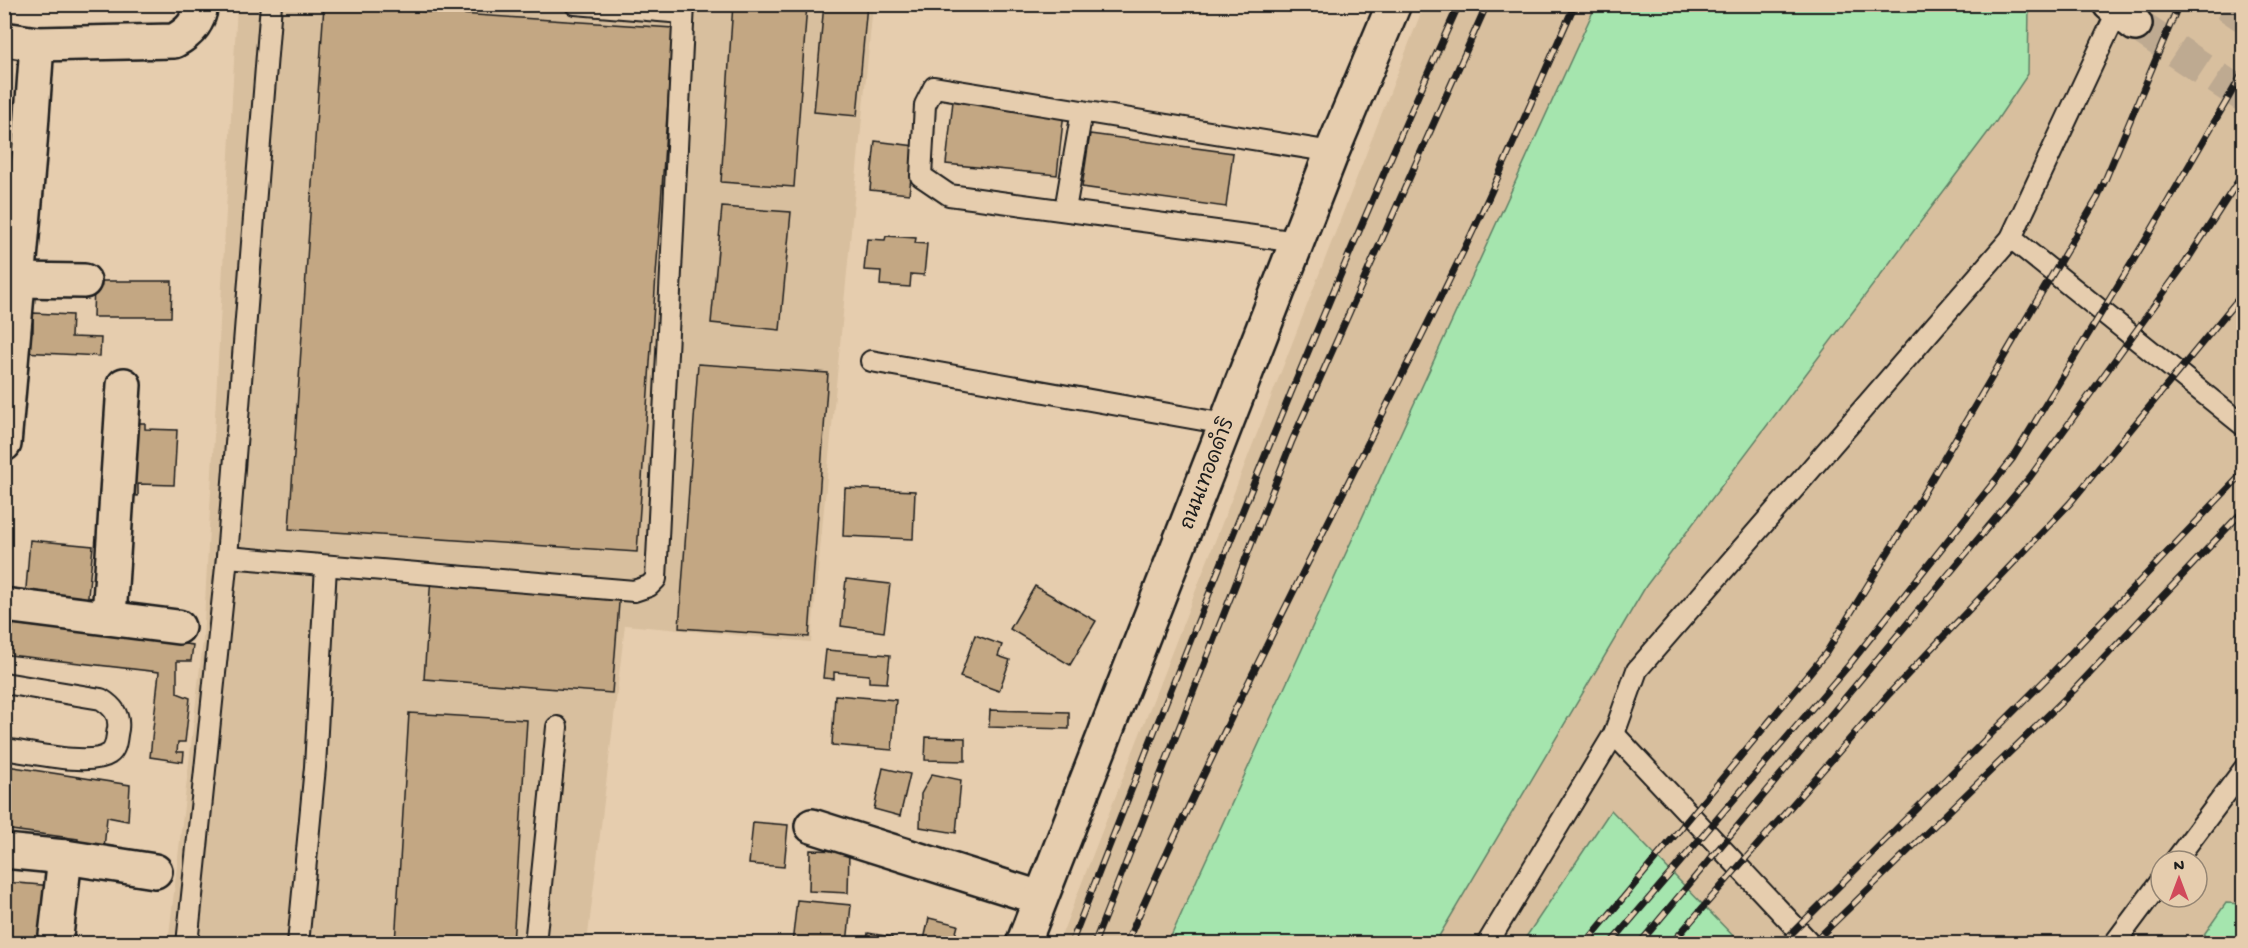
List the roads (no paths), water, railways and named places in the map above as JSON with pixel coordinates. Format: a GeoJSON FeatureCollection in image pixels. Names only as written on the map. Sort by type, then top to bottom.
{"type":"FeatureCollection","features":[{"type":"Feature","properties":{"kind":"street"},"geometry":{"type":"LineString","coordinates":[[4,39],[37,44],[174,41],[194,27],[201,4]]}},
{"type":"Feature","properties":{"kind":"street","name":"ถนนเทอดดำริ"},"geometry":{"type":"LineString","coordinates":[[1023,944],[1332,152],[1394,4]]}},
{"type":"Feature","properties":{"kind":"street"},"geometry":{"type":"LineString","coordinates":[[4,444],[13,272],[30,144],[37,44]]}},
{"type":"Feature","properties":{"kind":"street"},"geometry":{"type":"LineString","coordinates":[[13,272],[84,281]]}},
{"type":"Feature","properties":{"kind":"street"},"geometry":{"type":"LineString","coordinates":[[109,617],[124,385]]}},
{"type":"Feature","properties":{"kind":"street"},"geometry":{"type":"LineString","coordinates":[[4,605],[178,627]]}},
{"type":"Feature","properties":{"kind":"street"},"geometry":{"type":"LineString","coordinates":[[812,826],[1040,898]]}},
{"type":"Feature","properties":{"kind":"street"},"geometry":{"type":"LineString","coordinates":[[4,851],[65,857],[155,871]]}},
{"type":"Feature","properties":{"kind":"street"},"geometry":{"type":"LineString","coordinates":[[55,944],[65,857]]}},
{"type":"Feature","properties":{"kind":"lane"},"geometry":{"type":"LineString","coordinates":[[187,944],[227,557],[271,4]]}},
{"type":"Feature","properties":{"kind":"lane"},"geometry":{"type":"LineString","coordinates":[[227,557],[634,591],[649,586],[656,579],[683,9],[575,4]]}},
{"type":"Feature","properties":{"kind":"lane"},"geometry":{"type":"LineString","coordinates":[[1487,944],[1614,734],[1637,670],[2011,237],[2121,13]]}},
{"type":"Feature","properties":{"kind":"lane"},"geometry":{"type":"LineString","coordinates":[[1298,242],[949,195],[921,176],[925,105],[934,87],[1332,152]]}},
{"type":"Feature","properties":{"kind":"lane"},"geometry":{"type":"LineString","coordinates":[[1065,210],[1082,111]]}},
{"type":"Feature","properties":{"kind":"lane"},"geometry":{"type":"LineString","coordinates":[[2011,237],[2244,426]]}},
{"type":"Feature","properties":{"kind":"lane"},"geometry":{"type":"LineString","coordinates":[[871,361],[1225,424]]}},
{"type":"Feature","properties":{"kind":"lane"},"geometry":{"type":"LineString","coordinates":[[298,944],[315,767],[326,566]]}},
{"type":"Feature","properties":{"kind":"lane"},"geometry":{"type":"LineString","coordinates":[[4,683],[101,699],[112,706],[118,724],[114,748],[109,754],[101,757],[74,759],[4,749]]}},
{"type":"Feature","properties":{"kind":"lane"},"geometry":{"type":"LineString","coordinates":[[535,944],[557,727]]}},
{"type":"Feature","properties":{"kind":"lane"},"geometry":{"type":"LineString","coordinates":[[1614,734],[1811,944]]}},
{"type":"Feature","properties":{"kind":"lane"},"geometry":{"type":"LineString","coordinates":[[2184,849],[2244,769]]}},
{"type":"Feature","properties":{"kind":"lane"},"geometry":{"type":"LineString","coordinates":[[2114,944],[2149,896]]}},
{"type":"Feature","properties":{"kind":"tunnel"},"geometry":{"type":"LineString","coordinates":[[2226,4],[2244,16]]}},
{"type":"Feature","properties":{"kind":"tunnel"},"geometry":{"type":"LineString","coordinates":[[2135,24],[2244,96]]}},
{"type":"Feature","properties":{"kind":"railway"},"geometry":{"type":"LineString","coordinates":[[1071,944],[1307,354],[1459,4]]}},
{"type":"Feature","properties":{"kind":"railway"},"geometry":{"type":"LineString","coordinates":[[1094,944],[1292,441],[1487,4]]}},
{"type":"Feature","properties":{"kind":"railway"},"geometry":{"type":"LineString","coordinates":[[1126,944],[1205,771],[1473,230],[1575,4]]}},
{"type":"Feature","properties":{"kind":"railway"},"geometry":{"type":"LineString","coordinates":[[1585,944],[1826,653],[1903,528],[2098,197],[2179,4]]}},
{"type":"Feature","properties":{"kind":"railway"},"geometry":{"type":"LineString","coordinates":[[1610,944],[1849,665],[2013,458],[2148,236],[2244,71]]}},
{"type":"Feature","properties":{"kind":"railway"},"geometry":{"type":"LineString","coordinates":[[1639,944],[2030,477],[2186,262],[2244,172]]}},
{"type":"Feature","properties":{"kind":"railway"},"geometry":{"type":"LineString","coordinates":[[1671,944],[1889,694],[2070,503],[2244,292]]}},
{"type":"Feature","properties":{"kind":"railway"},"geometry":{"type":"LineString","coordinates":[[1781,944],[2053,672],[2244,472]]}},
{"type":"Feature","properties":{"kind":"railway"},"geometry":{"type":"LineString","coordinates":[[1812,944],[2074,690],[2244,510]]}}]}
